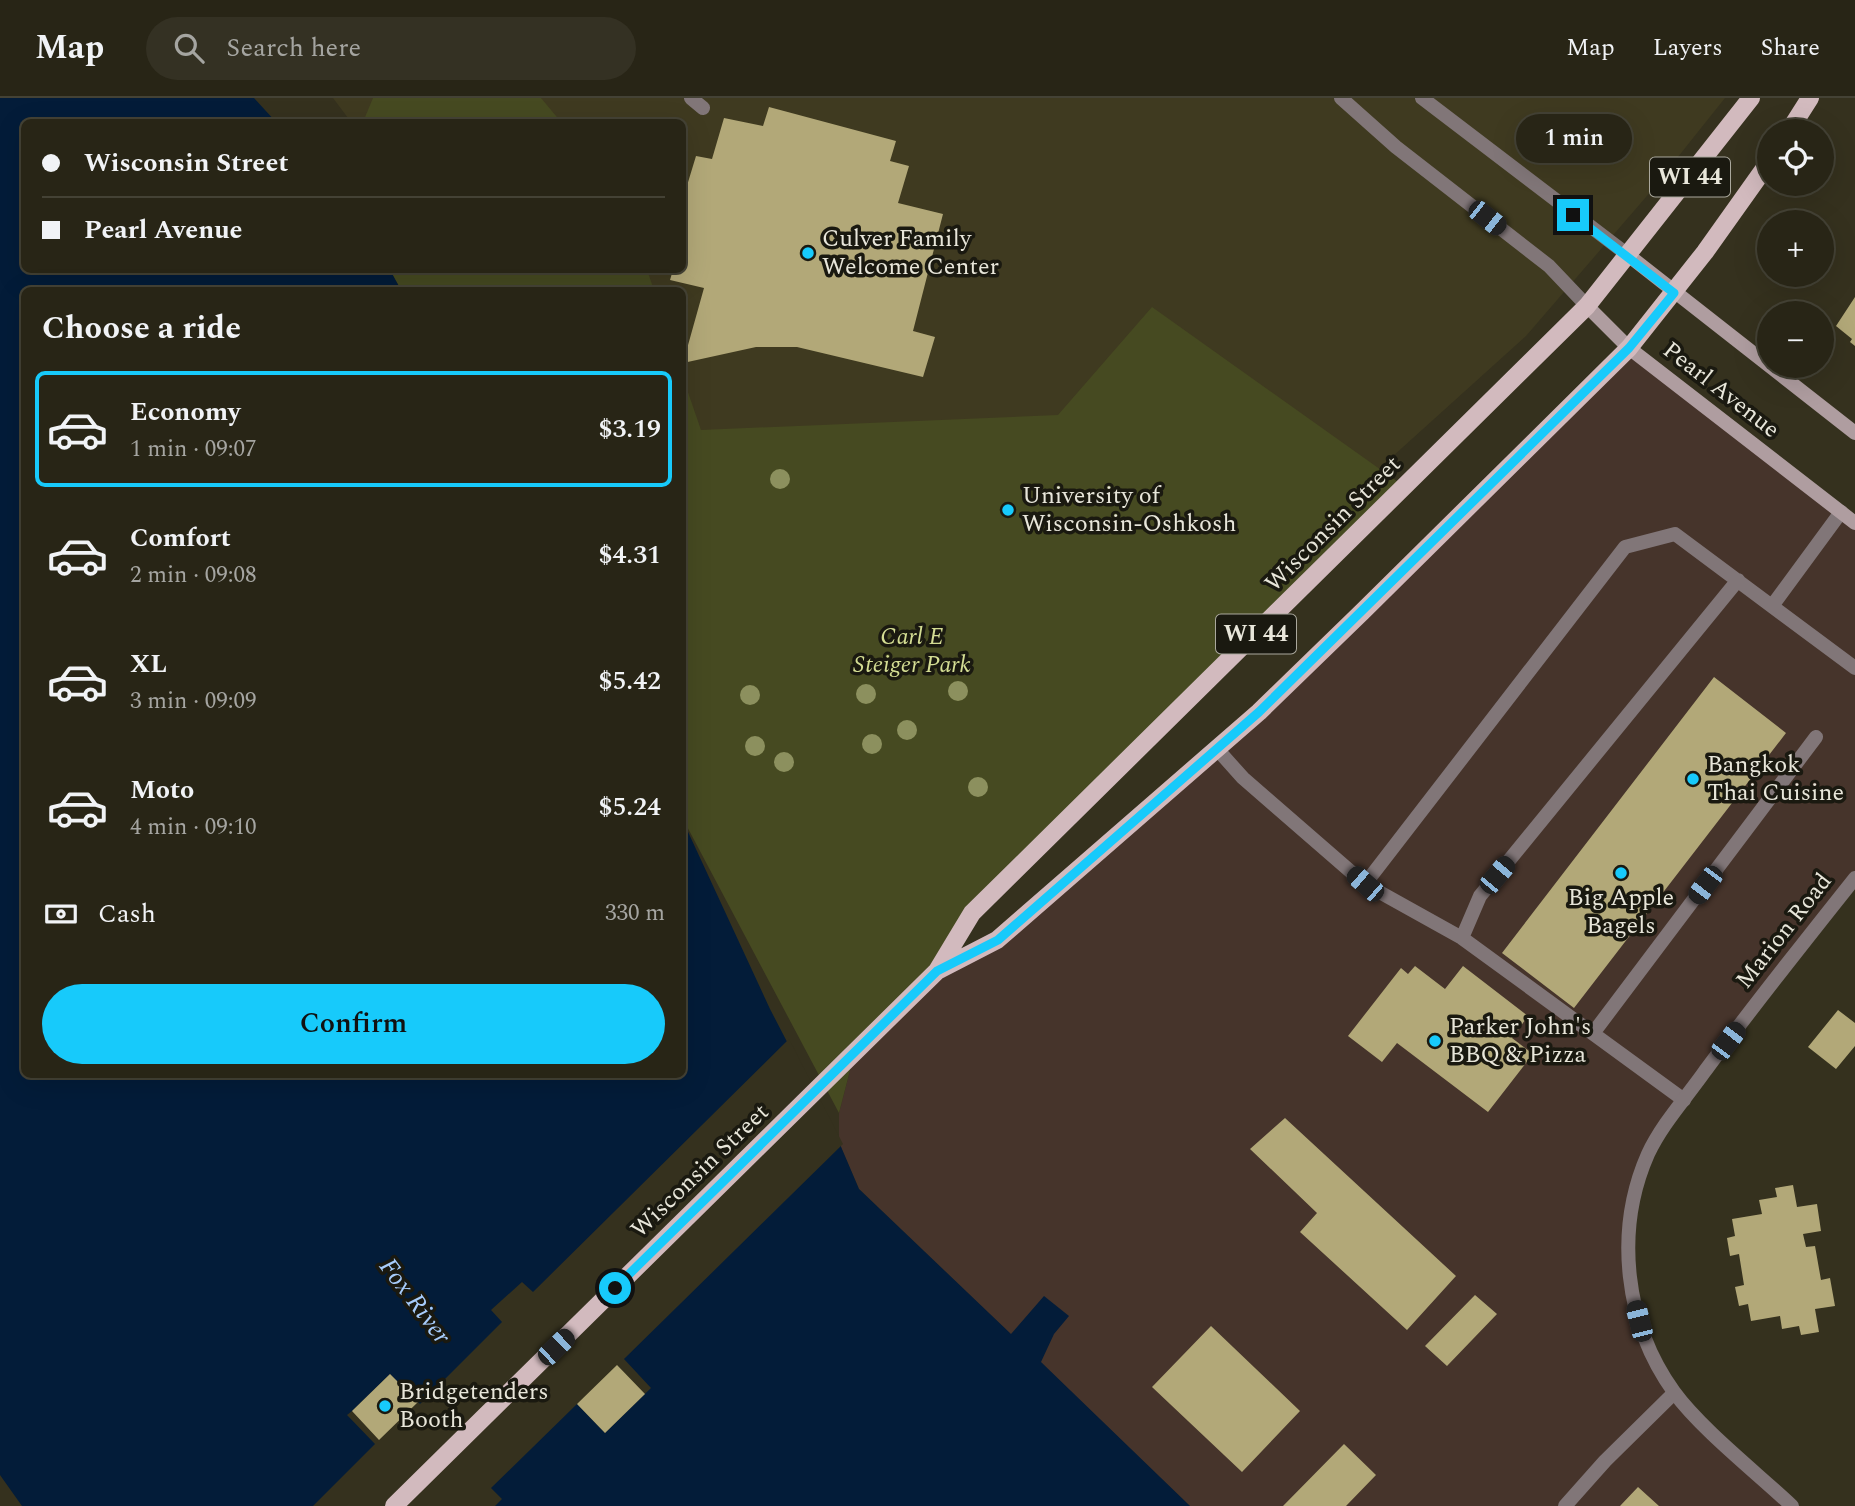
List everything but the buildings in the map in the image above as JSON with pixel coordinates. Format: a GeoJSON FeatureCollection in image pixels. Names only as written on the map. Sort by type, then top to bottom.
{"type":"FeatureCollection","features":[{"type":"Feature","properties":{"kind":"main road","name":"Wisconsin Street"},"geometry":{"type":"LineString","coordinates":[[394,1506],[937,971],[972,912],[1587,306],[1751,98]]}},
{"type":"Feature","properties":{"kind":"main road"},"geometry":{"type":"LineString","coordinates":[[1797,119],[1810,98]]}},
{"type":"Feature","properties":{"kind":"main road","name":"Wisconsin Street"},"geometry":{"type":"LineString","coordinates":[[937,971],[998,940],[1217,750],[1362,612],[1629,348],[1674,293],[1757,179]]}},
{"type":"Feature","properties":{"kind":"street"},"geometry":{"type":"LineString","coordinates":[[691,98],[703,108]]}},
{"type":"Feature","properties":{"kind":"street","name":"Pearl Avenue"},"geometry":{"type":"LineString","coordinates":[[1340,98],[1396,146],[1549,266],[1629,348],[1855,523]]}},
{"type":"Feature","properties":{"kind":"street","name":"Pearl Avenue"},"geometry":{"type":"LineString","coordinates":[[1422,98],[1855,433]]}},
{"type":"Feature","properties":{"kind":"street"},"geometry":{"type":"LineString","coordinates":[[1772,606],[1841,512]]}},
{"type":"Feature","properties":{"kind":"street"},"geometry":{"type":"LineString","coordinates":[[1365,884],[1625,547],[1675,534],[1855,668]]}},
{"type":"Feature","properties":{"kind":"street"},"geometry":{"type":"LineString","coordinates":[[1462,937],[1480,896],[1738,580]]}},
{"type":"Feature","properties":{"kind":"street"},"geometry":{"type":"LineString","coordinates":[[1594,1032],[1816,737]]}},
{"type":"Feature","properties":{"kind":"street"},"geometry":{"type":"LineString","coordinates":[[1217,750],[1243,778],[1365,884],[1462,937],[1684,1100]]}},
{"type":"Feature","properties":{"kind":"street","name":"Marion Road"},"geometry":{"type":"LineString","coordinates":[[1792,1506],[1674,1393],[1654,1359],[1639,1321],[1630,1286],[1628,1240],[1634,1196],[1648,1154],[1684,1100],[1855,878]]}},
{"type":"Feature","properties":{"kind":"street"},"geometry":{"type":"LineString","coordinates":[[1565,1506],[1605,1461],[1674,1393]]}},
{"type":"Feature","properties":{"kind":"shaded area","name":"University of Wisconsin-Oshkosh"},"geometry":{"type":"Polygon","coordinates":[[[333,98],[1725,98],[1646,197],[1526,336],[1094,726],[686,685],[686,287],[448,287],[439,273],[686,273],[686,119],[349,119],[333,98]]]}},
{"type":"Feature","properties":{"kind":"shaded area"},"geometry":{"type":"Polygon","coordinates":[[[1629,348],[1855,523],[1855,878],[1668,1122],[1635,1196],[1630,1285],[1674,1393],[1792,1506],[1190,1506],[859,1189],[839,1143],[839,1113],[854,1055],[937,971],[998,940],[1089,862],[1629,348]]]}},
{"type":"Feature","properties":{"kind":"green space"},"geometry":{"type":"Polygon","coordinates":[[[373,98],[541,98],[558,119],[364,119],[373,98]]]}},
{"type":"Feature","properties":{"kind":"green space"},"geometry":{"type":"Polygon","coordinates":[[[392,273],[648,273],[653,287],[399,287],[392,273]]]}},
{"type":"Feature","properties":{"kind":"green space","name":"Carl E Steiger Park"},"geometry":{"type":"Polygon","coordinates":[[[1152,307],[1405,487],[972,913],[937,971],[854,1055],[839,1113],[686,825],[686,387],[701,430],[1058,415],[1152,307]]]}},
{"type":"Feature","properties":{"kind":"water","name":"Fox River"},"geometry":{"type":"Polygon","coordinates":[[[0,98],[254,98],[273,119],[21,119],[21,273],[392,273],[399,287],[21,287],[21,1078],[686,1078],[686,827],[770,1009],[839,1142],[859,1189],[1011,1334],[1044,1296],[1069,1316],[1054,1334],[1041,1362],[1190,1506],[22,1506],[0,1475],[0,98]]]}},
{"type":"Feature","properties":{"kind":"pier"},"geometry":{"type":"Polygon","coordinates":[[[789,1039],[843,1144],[624,1359],[651,1388],[605,1433],[577,1404],[491,1488],[502,1499],[495,1506],[313,1506],[375,1444],[347,1415],[390,1374],[420,1404],[502,1322],[491,1310],[522,1282],[533,1292],[789,1039]]]}},
{"type":"Feature","properties":{"kind":"place","name":"Culver Family Welcome Center"},"geometry":{"type":"Point","coordinates":[808,253]}},
{"type":"Feature","properties":{"kind":"place","name":"University of Wisconsin-Oshkosh"},"geometry":{"type":"Point","coordinates":[1008,510]}},
{"type":"Feature","properties":{"kind":"place","name":"Bangkok Thai Cuisine"},"geometry":{"type":"Point","coordinates":[1693,779]}},
{"type":"Feature","properties":{"kind":"place","name":"Big Apple Bagels"},"geometry":{"type":"Point","coordinates":[1621,873]}},
{"type":"Feature","properties":{"kind":"place","name":"Parker John's BBQ & Pizza"},"geometry":{"type":"Point","coordinates":[1435,1041]}},
{"type":"Feature","properties":{"kind":"place","name":"Bridgetenders Booth"},"geometry":{"type":"Point","coordinates":[385,1406]}},
{"type":"Feature","properties":{"kind":"route"},"geometry":{"type":"LineString","coordinates":[[615,1288],[937,971],[998,940],[1259,712],[1629,348],[1674,293],[1573,215]]}}]}
